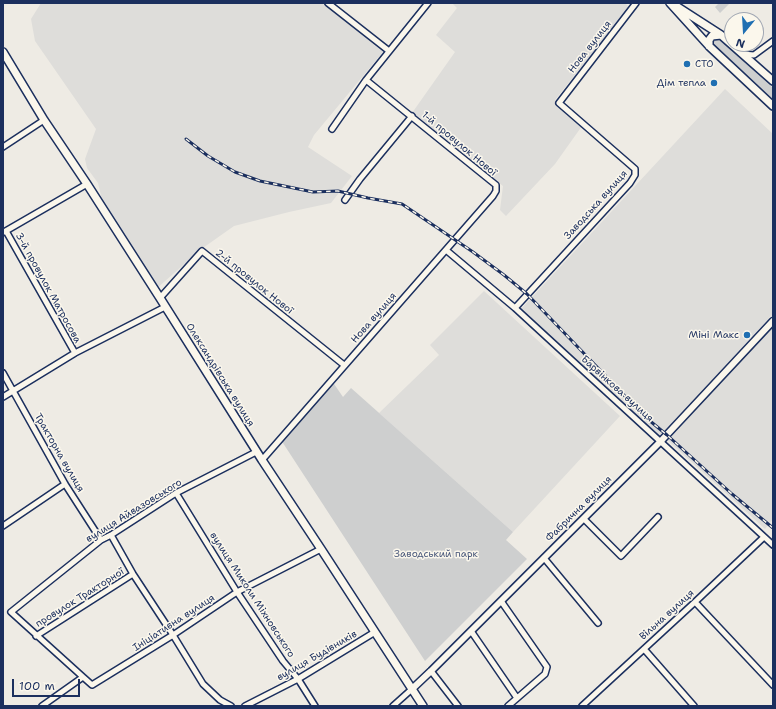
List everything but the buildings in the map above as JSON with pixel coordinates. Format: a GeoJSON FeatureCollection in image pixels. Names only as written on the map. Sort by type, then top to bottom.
{"type":"FeatureCollection","features":[{"type":"Feature","properties":{"kind":"main road"},"geometry":{"type":"LineString","coordinates":[[671,3],[721,35],[773,81]]}},
{"type":"Feature","properties":{"kind":"main road"},"geometry":{"type":"LineString","coordinates":[[671,3],[709,46],[773,106]]}},
{"type":"Feature","properties":{"kind":"main road"},"geometry":{"type":"LineString","coordinates":[[709,46],[709,40],[712,36],[721,35]]}},
{"type":"Feature","properties":{"kind":"main road","name":"Олександрівська вулиця"},"geometry":{"type":"LineString","coordinates":[[3,52],[44,120],[160,298],[256,452],[423,706]]}},
{"type":"Feature","properties":{"kind":"street"},"geometry":{"type":"LineString","coordinates":[[328,3],[389,51]]}},
{"type":"Feature","properties":{"kind":"street"},"geometry":{"type":"LineString","coordinates":[[332,129],[366,80],[428,3]]}},
{"type":"Feature","properties":{"kind":"street","name":"Нова вулиця"},"geometry":{"type":"LineString","coordinates":[[559,103],[636,3]]}},
{"type":"Feature","properties":{"kind":"street"},"geometry":{"type":"LineString","coordinates":[[742,54],[754,55],[773,40]]}},
{"type":"Feature","properties":{"kind":"street","name":"1-й провулок Нової"},"geometry":{"type":"LineString","coordinates":[[366,80],[496,185]]}},
{"type":"Feature","properties":{"kind":"street","name":"Заводська вулиця"},"geometry":{"type":"LineString","coordinates":[[514,308],[630,183],[635,175],[635,170],[559,103]]}},
{"type":"Feature","properties":{"kind":"street","name":"1-й провулок Нової"},"geometry":{"type":"LineString","coordinates":[[345,200],[360,179],[412,116]]}},
{"type":"Feature","properties":{"kind":"street"},"geometry":{"type":"LineString","coordinates":[[3,147],[44,120]]}},
{"type":"Feature","properties":{"kind":"street"},"geometry":{"type":"LineString","coordinates":[[4,232],[87,184]]}},
{"type":"Feature","properties":{"kind":"street","name":"Нова вулиця"},"geometry":{"type":"LineString","coordinates":[[262,460],[310,407],[344,365],[493,196],[496,191],[496,185]]}},
{"type":"Feature","properties":{"kind":"street","name":"3-й провулок Матросова"},"geometry":{"type":"LineString","coordinates":[[4,232],[75,354]]}},
{"type":"Feature","properties":{"kind":"street","name":"Барвінкова вулиця"},"geometry":{"type":"LineString","coordinates":[[446,250],[514,308],[773,545]]}},
{"type":"Feature","properties":{"kind":"street","name":"2-й провулок Нової"},"geometry":{"type":"LineString","coordinates":[[160,298],[202,251],[344,365]]}},
{"type":"Feature","properties":{"kind":"street"},"geometry":{"type":"LineString","coordinates":[[3,397],[75,354],[165,307]]}},
{"type":"Feature","properties":{"kind":"street","name":"Фабрична вулиця"},"geometry":{"type":"LineString","coordinates":[[393,706],[431,671],[584,520],[661,441],[773,321]]}},
{"type":"Feature","properties":{"kind":"street","name":"Тракторна вулиця"},"geometry":{"type":"LineString","coordinates":[[3,373],[65,484],[101,540]]}},
{"type":"Feature","properties":{"kind":"street","name":"вулиця Айвазовського"},"geometry":{"type":"LineString","coordinates":[[83,677],[11,612],[101,540],[176,493],[256,452]]}},
{"type":"Feature","properties":{"kind":"street"},"geometry":{"type":"LineString","coordinates":[[3,526],[65,484]]}},
{"type":"Feature","properties":{"kind":"street","name":"вулиця Миколи Міхновського"},"geometry":{"type":"LineString","coordinates":[[176,493],[237,592],[315,706]]}},
{"type":"Feature","properties":{"kind":"street"},"geometry":{"type":"LineString","coordinates":[[584,520],[621,556],[658,517]]}},
{"type":"Feature","properties":{"kind":"street"},"geometry":{"type":"LineString","coordinates":[[111,535],[133,574],[203,684],[220,700],[231,706]]}},
{"type":"Feature","properties":{"kind":"street","name":"Вільна вулиця"},"geometry":{"type":"LineString","coordinates":[[582,706],[764,537]]}},
{"type":"Feature","properties":{"kind":"street","name":"Ініціативна вулиця"},"geometry":{"type":"LineString","coordinates":[[83,677],[92,685],[173,635],[237,592],[321,549]]}},
{"type":"Feature","properties":{"kind":"street"},"geometry":{"type":"LineString","coordinates":[[544,558],[598,623]]}},
{"type":"Feature","properties":{"kind":"street","name":"провулок Тракторної"},"geometry":{"type":"LineString","coordinates":[[36,636],[133,574]]}},
{"type":"Feature","properties":{"kind":"street"},"geometry":{"type":"LineString","coordinates":[[501,601],[548,667],[545,674],[508,706]]}},
{"type":"Feature","properties":{"kind":"street"},"geometry":{"type":"LineString","coordinates":[[695,602],[773,685]]}},
{"type":"Feature","properties":{"kind":"street"},"geometry":{"type":"LineString","coordinates":[[471,631],[517,698]]}},
{"type":"Feature","properties":{"kind":"street","name":"вулиця Будівників"},"geometry":{"type":"LineString","coordinates":[[245,706],[298,680],[375,632]]}},
{"type":"Feature","properties":{"kind":"street"},"geometry":{"type":"LineString","coordinates":[[644,649],[694,706]]}},
{"type":"Feature","properties":{"kind":"street"},"geometry":{"type":"LineString","coordinates":[[431,671],[458,706]]}},
{"type":"Feature","properties":{"kind":"street"},"geometry":{"type":"LineString","coordinates":[[42,706],[83,677]]}},
{"type":"Feature","properties":{"kind":"shaded area"},"geometry":{"type":"Polygon","coordinates":[[[41,3],[322,3],[383,52],[314,135],[308,147],[352,176],[331,203],[234,226],[200,250],[155,290],[102,200],[98,183],[87,168],[85,159],[96,129],[35,41],[31,19],[41,3]]]}},
{"type":"Feature","properties":{"kind":"shaded area"},"geometry":{"type":"Polygon","coordinates":[[[452,3],[625,3],[629,7],[555,100],[561,110],[582,126],[555,164],[506,216],[500,210],[503,186],[412,113],[455,52],[436,35],[457,8],[452,3]]]}},
{"type":"Feature","properties":{"kind":"shaded area"},"geometry":{"type":"Polygon","coordinates":[[[725,89],[773,134],[773,314],[659,437],[521,309],[725,89]]]}},
{"type":"Feature","properties":{"kind":"shaded area"},"geometry":{"type":"Polygon","coordinates":[[[484,291],[620,416],[513,532],[379,413],[439,355],[430,345],[484,291]]]}},
{"type":"Feature","properties":{"kind":"shaded area"},"geometry":{"type":"Polygon","coordinates":[[[773,326],[773,519],[765,529],[663,436],[773,326]]]}},
{"type":"Feature","properties":{"kind":"green space"},"geometry":{"type":"Polygon","coordinates":[[[719,3],[730,3],[720,13],[715,7],[719,3]]]}},
{"type":"Feature","properties":{"kind":"green space"},"geometry":{"type":"Polygon","coordinates":[[[718,38],[724,43],[724,52],[733,52],[773,88],[773,101],[713,45],[713,39],[718,38]]]}},
{"type":"Feature","properties":{"kind":"green space","name":"Заводський парк"},"geometry":{"type":"Polygon","coordinates":[[[332,381],[343,397],[351,388],[513,532],[506,540],[527,559],[425,661],[281,440],[332,381]]]}},
{"type":"Feature","properties":{"kind":"railway"},"geometry":{"type":"LineString","coordinates":[[186,139],[208,156],[235,172],[260,181],[313,192],[338,191],[402,204],[473,252],[527,294],[644,416],[732,494],[773,528]]}},
{"type":"Feature","properties":{"kind":"place","name":"СТО"},"geometry":{"type":"Point","coordinates":[687,64]}},
{"type":"Feature","properties":{"kind":"place","name":"Дім тепла"},"geometry":{"type":"Point","coordinates":[714,83]}},
{"type":"Feature","properties":{"kind":"place","name":"Міні Макс"},"geometry":{"type":"Point","coordinates":[747,335]}}]}
